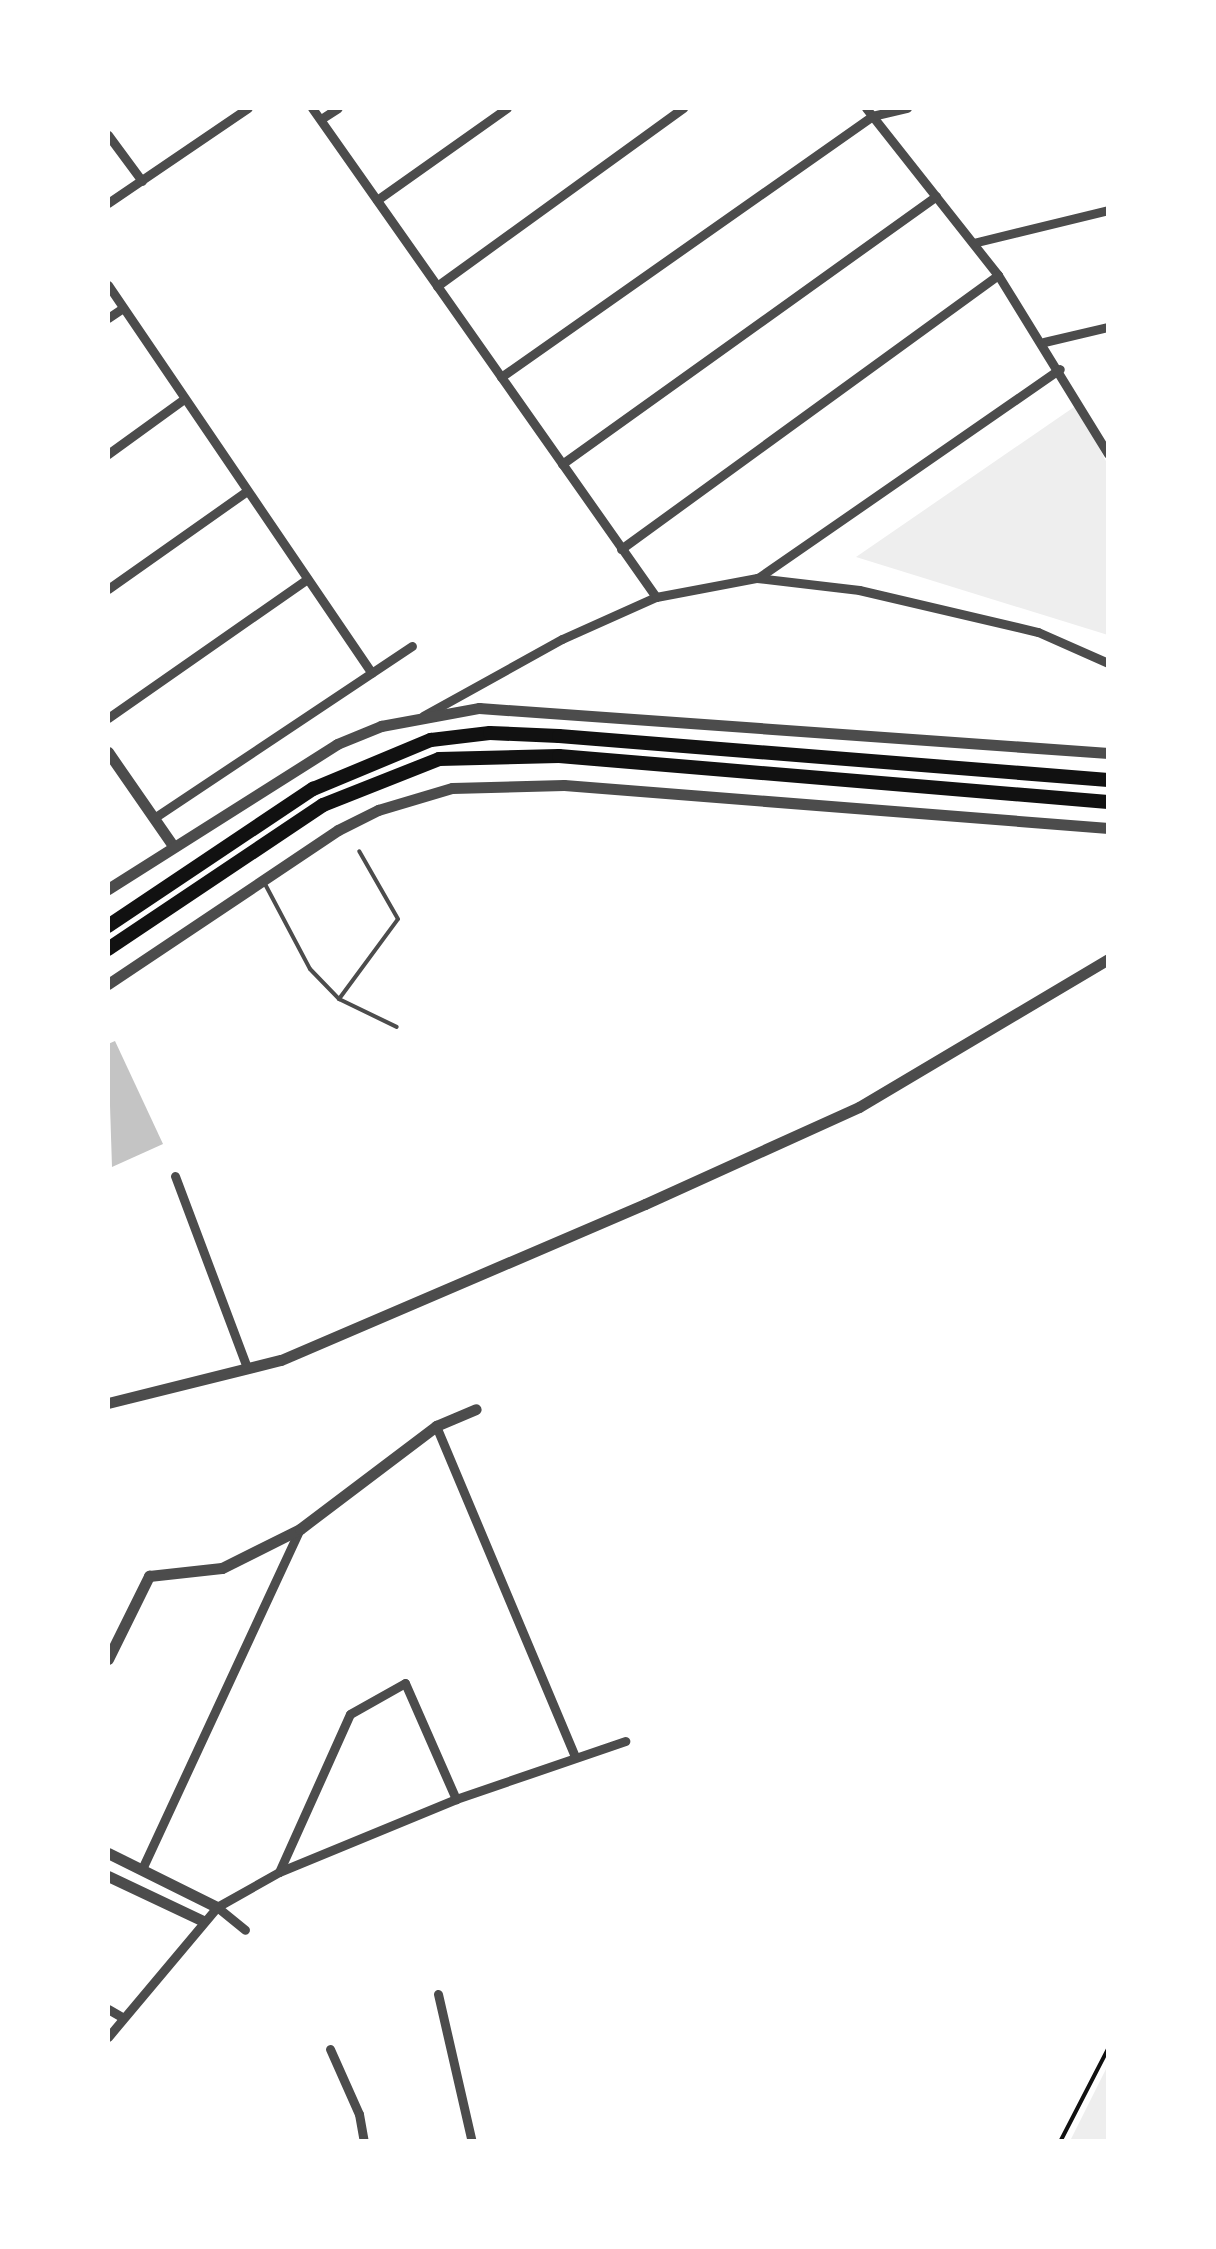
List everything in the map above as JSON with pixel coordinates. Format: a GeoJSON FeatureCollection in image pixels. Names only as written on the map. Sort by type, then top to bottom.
{"type":"FeatureCollection","features":[{"type":"Feature","properties":{"kind":"main road"},"geometry":{"type":"LineString","coordinates":[[108,926],[312,789],[431,740],[490,733],[559,736],[1108,780]]}},
{"type":"Feature","properties":{"kind":"main road"},"geometry":{"type":"LineString","coordinates":[[108,949],[322,805],[438,759],[559,756],[1108,802]]}},
{"type":"Feature","properties":{"kind":"street"},"geometry":{"type":"LineString","coordinates":[[108,204],[248,108]]}},
{"type":"Feature","properties":{"kind":"street"},"geometry":{"type":"LineString","coordinates":[[312,108],[656,598]]}},
{"type":"Feature","properties":{"kind":"street"},"geometry":{"type":"LineString","coordinates":[[321,119],[338,108]]}},
{"type":"Feature","properties":{"kind":"street"},"geometry":{"type":"LineString","coordinates":[[377,200],[507,108]]}},
{"type":"Feature","properties":{"kind":"street"},"geometry":{"type":"LineString","coordinates":[[437,286],[683,108]]}},
{"type":"Feature","properties":{"kind":"street"},"geometry":{"type":"LineString","coordinates":[[500,377],[869,112],[907,108]]}},
{"type":"Feature","properties":{"kind":"street"},"geometry":{"type":"LineString","coordinates":[[869,112],[998,275],[1044,342],[1108,454]]}},
{"type":"Feature","properties":{"kind":"street"},"geometry":{"type":"LineString","coordinates":[[108,135],[142,181]]}},
{"type":"Feature","properties":{"kind":"street"},"geometry":{"type":"LineString","coordinates":[[562,464],[936,196]]}},
{"type":"Feature","properties":{"kind":"street"},"geometry":{"type":"LineString","coordinates":[[973,243],[1108,210]]}},
{"type":"Feature","properties":{"kind":"street"},"geometry":{"type":"LineString","coordinates":[[620,549],[998,275]]}},
{"type":"Feature","properties":{"kind":"street"},"geometry":{"type":"LineString","coordinates":[[108,285],[372,672]]}},
{"type":"Feature","properties":{"kind":"street"},"geometry":{"type":"LineString","coordinates":[[108,318],[123,308]]}},
{"type":"Feature","properties":{"kind":"street"},"geometry":{"type":"LineString","coordinates":[[1044,342],[1108,327]]}},
{"type":"Feature","properties":{"kind":"street"},"geometry":{"type":"LineString","coordinates":[[757,578],[1060,370]]}},
{"type":"Feature","properties":{"kind":"street"},"geometry":{"type":"LineString","coordinates":[[108,454],[184,398]]}},
{"type":"Feature","properties":{"kind":"street"},"geometry":{"type":"LineString","coordinates":[[108,589],[247,491]]}},
{"type":"Feature","properties":{"kind":"street"},"geometry":{"type":"LineString","coordinates":[[416,720],[562,639],[656,598],[757,578],[858,590],[1038,632],[1108,662]]}},
{"type":"Feature","properties":{"kind":"street"},"geometry":{"type":"LineString","coordinates":[[108,718],[307,579]]}},
{"type":"Feature","properties":{"kind":"street"},"geometry":{"type":"LineString","coordinates":[[154,818],[412,646]]}},
{"type":"Feature","properties":{"kind":"street"},"geometry":{"type":"LineString","coordinates":[[108,889],[338,744],[416,720],[479,708],[556,709],[1108,753]]}},
{"type":"Feature","properties":{"kind":"street"},"geometry":{"type":"LineString","coordinates":[[108,752],[172,846]]}},
{"type":"Feature","properties":{"kind":"street"},"geometry":{"type":"LineString","coordinates":[[108,984],[262,880],[378,810],[452,788],[506,783],[1108,828]]}},
{"type":"Feature","properties":{"kind":"street"},"geometry":{"type":"LineString","coordinates":[[108,1403],[281,1360],[859,1107],[1108,959]]}},
{"type":"Feature","properties":{"kind":"street"},"geometry":{"type":"LineString","coordinates":[[175,1176],[247,1368]]}},
{"type":"Feature","properties":{"kind":"street"},"geometry":{"type":"LineString","coordinates":[[108,1659],[150,1576],[222,1568],[300,1529],[436,1426],[476,1410]]}},
{"type":"Feature","properties":{"kind":"street"},"geometry":{"type":"LineString","coordinates":[[436,1426],[574,1756]]}},
{"type":"Feature","properties":{"kind":"street"},"geometry":{"type":"LineString","coordinates":[[142,1869],[300,1529]]}},
{"type":"Feature","properties":{"kind":"street"},"geometry":{"type":"LineString","coordinates":[[279,1872],[350,1714],[406,1683],[456,1799]]}},
{"type":"Feature","properties":{"kind":"street"},"geometry":{"type":"LineString","coordinates":[[108,2037],[217,1907],[279,1872],[456,1799],[625,1741]]}},
{"type":"Feature","properties":{"kind":"street"},"geometry":{"type":"LineString","coordinates":[[108,1853],[217,1907],[245,1930]]}},
{"type":"Feature","properties":{"kind":"street"},"geometry":{"type":"LineString","coordinates":[[108,1876],[203,1921]]}},
{"type":"Feature","properties":{"kind":"street"},"geometry":{"type":"LineString","coordinates":[[438,1994],[472,2142]]}},
{"type":"Feature","properties":{"kind":"street"},"geometry":{"type":"LineString","coordinates":[[108,2009],[122,2017]]}},
{"type":"Feature","properties":{"kind":"street"},"geometry":{"type":"LineString","coordinates":[[330,2049],[359,2114],[364,2142]]}},
{"type":"Feature","properties":{"kind":"lane"},"geometry":{"type":"LineString","coordinates":[[339,998],[398,919],[359,851]]}},
{"type":"Feature","properties":{"kind":"lane"},"geometry":{"type":"LineString","coordinates":[[262,880],[310,968],[339,998],[397,1026]]}},
{"type":"Feature","properties":{"kind":"path"},"geometry":{"type":"LineString","coordinates":[[1060,2142],[1108,2049]]}},
{"type":"Feature","properties":{"kind":"shaded area"},"geometry":{"type":"Polygon","coordinates":[[[1077,405],[1108,465],[1108,635],[856,557],[1077,405]]]}},
{"type":"Feature","properties":{"kind":"shaded area"},"geometry":{"type":"Polygon","coordinates":[[[1108,2065],[1108,2141],[1070,2141],[1108,2065]]]}},
{"type":"Feature","properties":{"kind":"building"},"geometry":{"type":"Polygon","coordinates":[[[115,1041],[163,1144],[112,1167],[108,1044],[115,1041]]]}}]}
